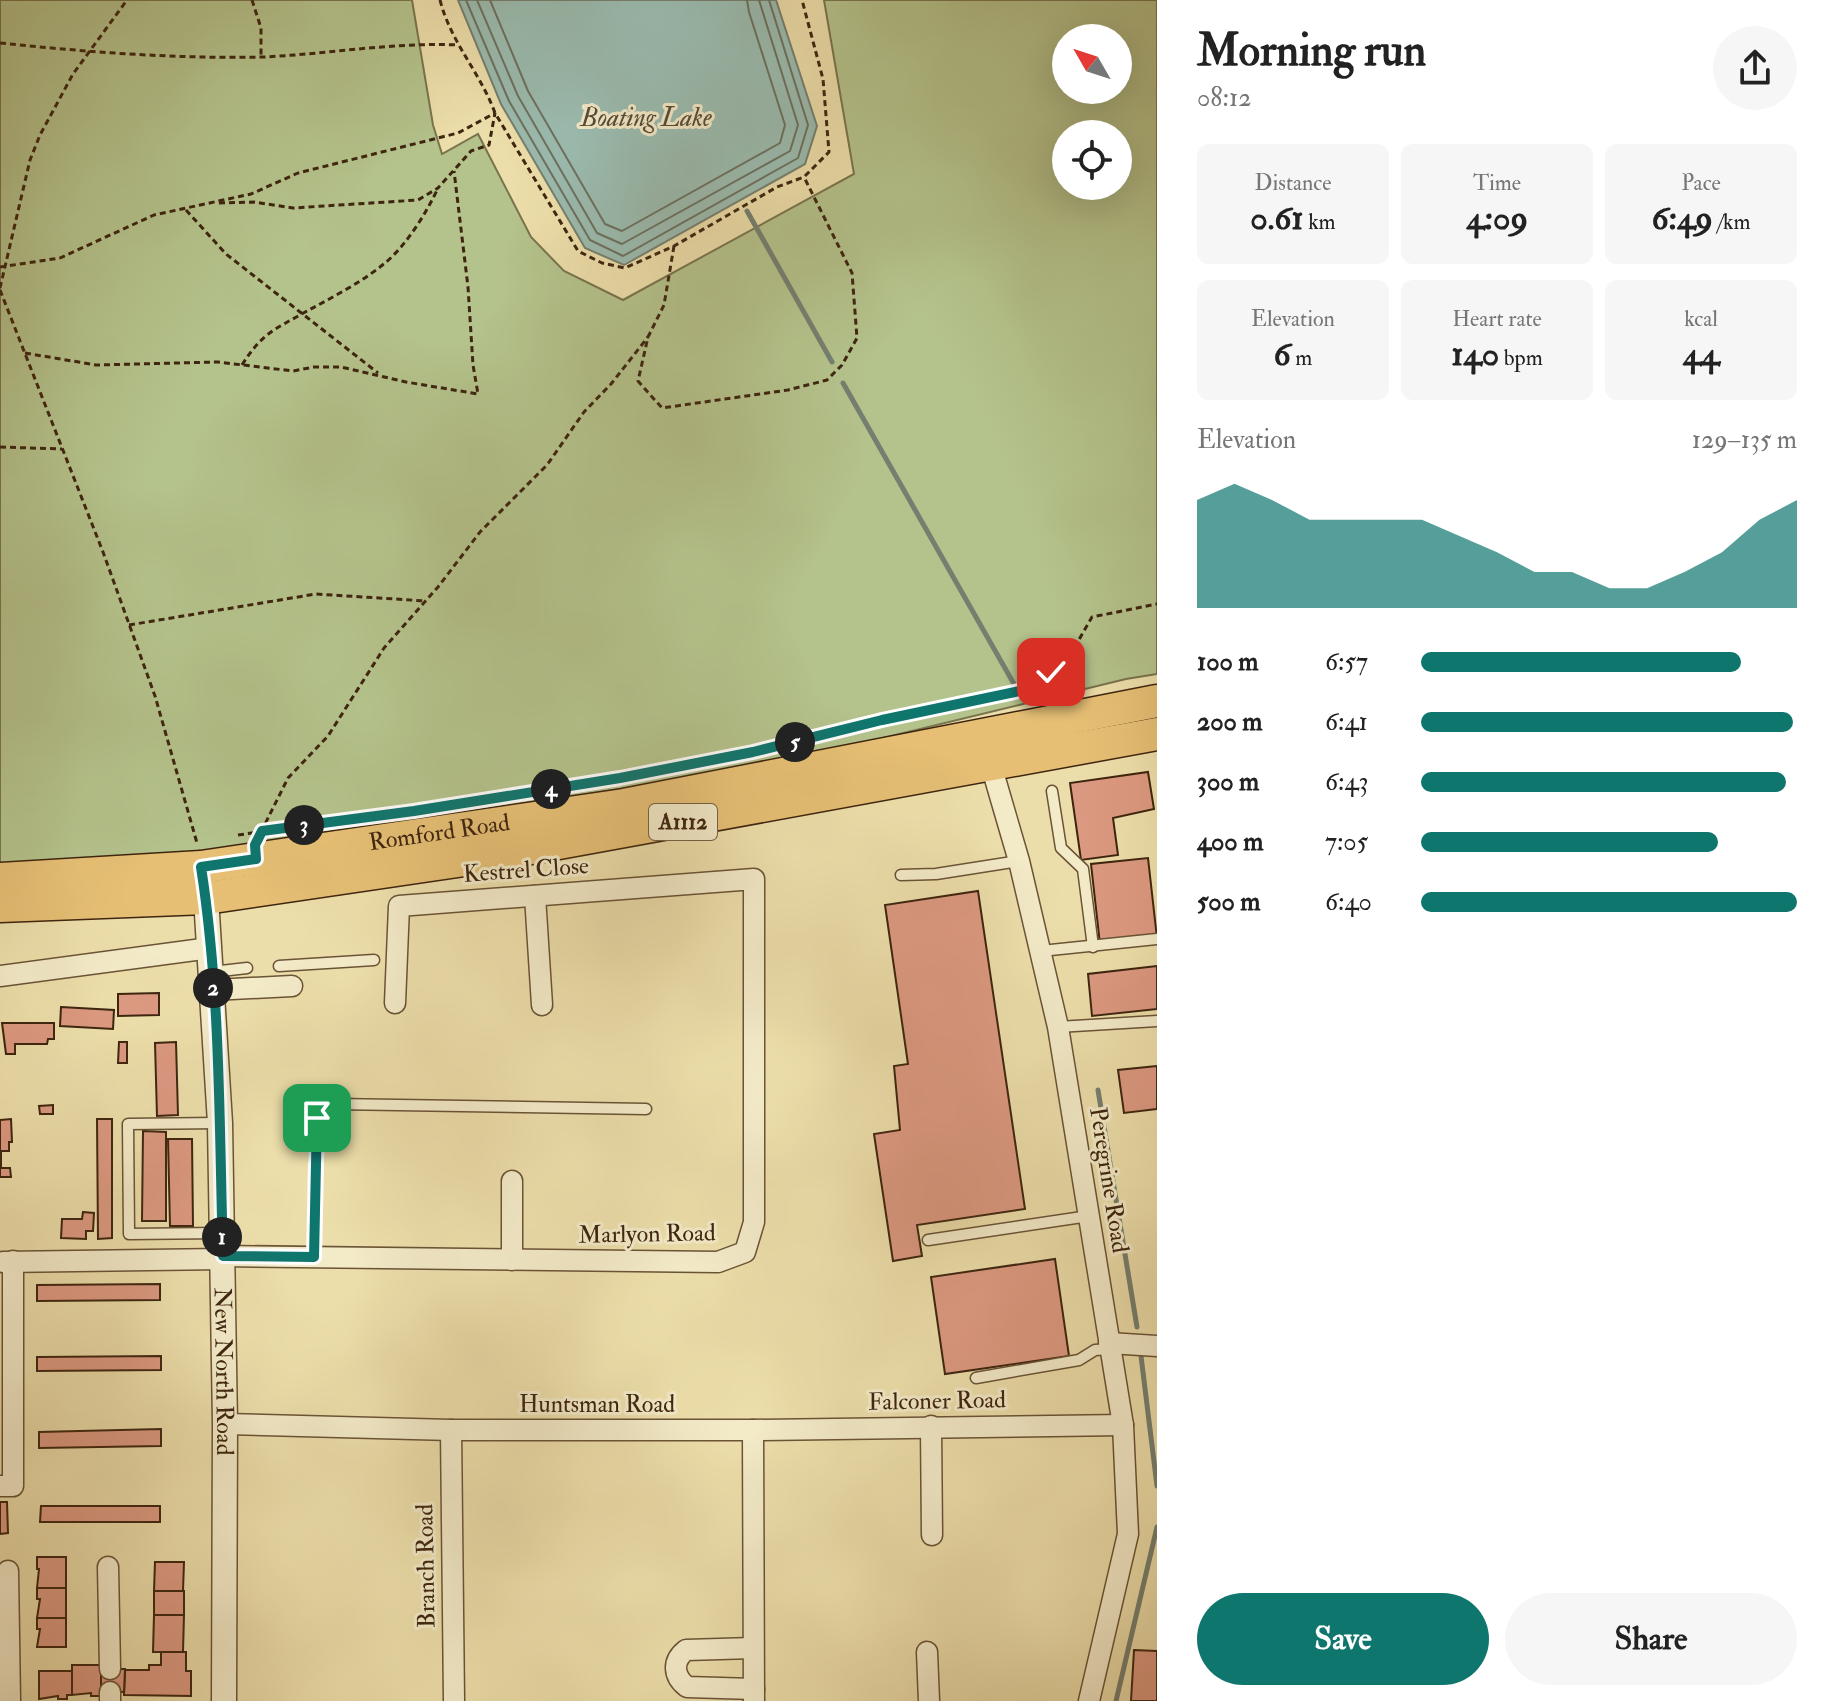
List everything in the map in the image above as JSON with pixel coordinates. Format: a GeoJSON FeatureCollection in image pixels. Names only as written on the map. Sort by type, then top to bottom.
{"type":"FeatureCollection","features":[{"type":"Feature","properties":{"kind":"main road","name":"Romford Road"},"geometry":{"type":"LineString","coordinates":[[0,879],[259,845],[624,805],[1157,701]]}},
{"type":"Feature","properties":{"kind":"main road","name":"Romford Road"},"geometry":{"type":"LineString","coordinates":[[0,906],[206,898],[471,859],[1157,734]]}},
{"type":"Feature","properties":{"kind":"main road"},"geometry":{"type":"LineString","coordinates":[[199,855],[206,898]]}},
{"type":"Feature","properties":{"kind":"street","name":"Peregrine Road"},"geometry":{"type":"LineString","coordinates":[[991,765],[1019,861],[1058,1027],[1123,1425],[1128,1534],[1089,1701]]}},
{"type":"Feature","properties":{"kind":"street","name":"Kestrel Close"},"geometry":{"type":"LineString","coordinates":[[395,1003],[399,906],[754,879]]}},
{"type":"Feature","properties":{"kind":"street","name":"Marlyon Road"},"geometry":{"type":"LineString","coordinates":[[6,1262],[222,1249],[314,1257],[718,1262],[745,1252],[754,1222],[754,879]]}},
{"type":"Feature","properties":{"kind":"street"},"geometry":{"type":"LineString","coordinates":[[535,896],[542,1005]]}},
{"type":"Feature","properties":{"kind":"street","name":"New North Road"},"geometry":{"type":"LineString","coordinates":[[206,898],[220,1123],[225,1424],[224,1701]]}},
{"type":"Feature","properties":{"kind":"street"},"geometry":{"type":"LineString","coordinates":[[0,976],[212,970],[292,986]]}},
{"type":"Feature","properties":{"kind":"street"},"geometry":{"type":"LineString","coordinates":[[512,1181],[512,1260]]}},
{"type":"Feature","properties":{"kind":"street"},"geometry":{"type":"LineString","coordinates":[[0,1486],[13,1486],[6,1262]]}},
{"type":"Feature","properties":{"kind":"street"},"geometry":{"type":"LineString","coordinates":[[1110,1346],[1157,1346]]}},
{"type":"Feature","properties":{"kind":"street","name":"Huntsman Road"},"geometry":{"type":"LineString","coordinates":[[225,1424],[451,1430],[753,1430]]}},
{"type":"Feature","properties":{"kind":"street","name":"Falconer Road"},"geometry":{"type":"LineString","coordinates":[[753,1430],[1123,1425]]}},
{"type":"Feature","properties":{"kind":"street"},"geometry":{"type":"LineString","coordinates":[[931,1426],[932,1535]]}},
{"type":"Feature","properties":{"kind":"street","name":"Branch Road"},"geometry":{"type":"LineString","coordinates":[[451,1430],[454,1701]]}},
{"type":"Feature","properties":{"kind":"street"},"geometry":{"type":"LineString","coordinates":[[753,1430],[754,1695],[687,1687],[677,1678],[678,1657],[686,1650],[753,1648]]}},
{"type":"Feature","properties":{"kind":"street"},"geometry":{"type":"LineString","coordinates":[[108,1567],[110,1669]]}},
{"type":"Feature","properties":{"kind":"street"},"geometry":{"type":"LineString","coordinates":[[8,1571],[10,1701]]}},
{"type":"Feature","properties":{"kind":"street"},"geometry":{"type":"LineString","coordinates":[[927,1652],[929,1701]]}},
{"type":"Feature","properties":{"kind":"lane"},"geometry":{"type":"LineString","coordinates":[[1052,791],[1061,848],[1083,869],[1093,947]]}},
{"type":"Feature","properties":{"kind":"lane"},"geometry":{"type":"LineString","coordinates":[[901,875],[936,874],[1019,861]]}},
{"type":"Feature","properties":{"kind":"lane"},"geometry":{"type":"LineString","coordinates":[[1041,951],[1157,939]]}},
{"type":"Feature","properties":{"kind":"lane"},"geometry":{"type":"LineString","coordinates":[[279,966],[374,960]]}},
{"type":"Feature","properties":{"kind":"lane"},"geometry":{"type":"LineString","coordinates":[[212,970],[247,968]]}},
{"type":"Feature","properties":{"kind":"lane"},"geometry":{"type":"LineString","coordinates":[[1058,1027],[1157,1021]]}},
{"type":"Feature","properties":{"kind":"lane"},"geometry":{"type":"LineString","coordinates":[[314,1257],[315,1123],[328,1106],[646,1109]]}},
{"type":"Feature","properties":{"kind":"lane"},"geometry":{"type":"LineString","coordinates":[[220,1123],[128,1124],[129,1234],[222,1249]]}},
{"type":"Feature","properties":{"kind":"lane"},"geometry":{"type":"LineString","coordinates":[[928,1240],[1089,1216]]}},
{"type":"Feature","properties":{"kind":"lane"},"geometry":{"type":"LineString","coordinates":[[976,1378],[1079,1360],[1095,1350],[1110,1346]]}},
{"type":"Feature","properties":{"kind":"path"},"geometry":{"type":"LineString","coordinates":[[127,0],[73,74],[35,147],[2,267],[0,289],[155,696],[199,855]]}},
{"type":"Feature","properties":{"kind":"path"},"geometry":{"type":"LineString","coordinates":[[252,0],[261,28],[261,57]]}},
{"type":"Feature","properties":{"kind":"path"},"geometry":{"type":"LineString","coordinates":[[440,0],[446,24],[578,251],[602,263],[625,268],[674,246],[777,187],[804,177],[829,152],[823,79],[802,0]]}},
{"type":"Feature","properties":{"kind":"path"},"geometry":{"type":"LineString","coordinates":[[0,43],[90,52],[261,57],[412,43],[459,45]]}},
{"type":"Feature","properties":{"kind":"path"},"geometry":{"type":"LineString","coordinates":[[209,203],[254,202],[293,208],[418,200],[438,188],[471,151],[489,145],[495,113]]}},
{"type":"Feature","properties":{"kind":"path"},"geometry":{"type":"LineString","coordinates":[[2,267],[60,258],[154,215],[251,194],[298,173],[458,133],[495,113]]}},
{"type":"Feature","properties":{"kind":"path"},"geometry":{"type":"LineString","coordinates":[[25,353],[96,365],[218,362],[293,371],[341,367],[478,394],[454,171]]}},
{"type":"Feature","properties":{"kind":"path"},"geometry":{"type":"LineString","coordinates":[[648,337],[638,381],[662,408],[788,390],[827,380],[835,373],[857,338],[852,273],[804,177]]}},
{"type":"Feature","properties":{"kind":"path"},"geometry":{"type":"LineString","coordinates":[[242,365],[261,338],[278,325],[304,313],[387,262],[428,211],[438,188]]}},
{"type":"Feature","properties":{"kind":"path"},"geometry":{"type":"LineString","coordinates":[[185,208],[226,254],[381,376]]}},
{"type":"Feature","properties":{"kind":"path"},"geometry":{"type":"LineString","coordinates":[[0,243],[10,246]]}},
{"type":"Feature","properties":{"kind":"path"},"geometry":{"type":"LineString","coordinates":[[259,845],[288,778],[328,736],[384,648],[480,532],[547,465],[584,412],[648,337],[664,305],[674,246]]}},
{"type":"Feature","properties":{"kind":"path"},"geometry":{"type":"LineString","coordinates":[[0,447],[62,449]]}},
{"type":"Feature","properties":{"kind":"path"},"geometry":{"type":"LineString","coordinates":[[129,625],[316,594],[426,601]]}},
{"type":"Feature","properties":{"kind":"path"},"geometry":{"type":"LineString","coordinates":[[502,797],[753,752],[882,720],[1024,690],[1051,672],[1077,643],[1092,617],[1157,604]]}},
{"type":"Feature","properties":{"kind":"path"},"geometry":{"type":"LineString","coordinates":[[259,845],[353,819]]}},
{"type":"Feature","properties":{"kind":"green space"},"geometry":{"type":"Polygon","coordinates":[[[0,0],[412,0],[433,125],[442,154],[478,134],[531,237],[564,271],[623,300],[854,174],[824,0],[1157,0],[1157,674],[846,747],[626,788],[422,821],[197,852],[0,868],[0,0]]]}},
{"type":"Feature","properties":{"kind":"water","name":"Boating Lake"},"geometry":{"type":"Polygon","coordinates":[[[458,0],[776,0],[817,126],[805,164],[624,265],[585,248],[501,104],[458,0]]]}},
{"type":"Feature","properties":{"kind":"building"},"geometry":{"type":"Polygon","coordinates":[[[1148,772],[1154,809],[1113,818],[1118,855],[1081,860],[1070,783],[1148,772]]]}},
{"type":"Feature","properties":{"kind":"building"},"geometry":{"type":"Polygon","coordinates":[[[1148,858],[1157,938],[1100,944],[1091,864],[1148,858]]]}},
{"type":"Feature","properties":{"kind":"building"},"geometry":{"type":"Polygon","coordinates":[[[978,891],[1025,1209],[917,1225],[922,1256],[893,1261],[874,1134],[900,1130],[894,1066],[908,1064],[885,905],[978,891]]]}},
{"type":"Feature","properties":{"kind":"building"},"geometry":{"type":"Polygon","coordinates":[[[1157,966],[1157,1009],[1092,1016],[1088,974],[1157,966]]]}},
{"type":"Feature","properties":{"kind":"building"},"geometry":{"type":"Polygon","coordinates":[[[159,993],[159,1015],[118,1016],[118,994],[159,993]]]}},
{"type":"Feature","properties":{"kind":"building"},"geometry":{"type":"Polygon","coordinates":[[[61,1007],[114,1010],[113,1029],[60,1026],[61,1007]]]}},
{"type":"Feature","properties":{"kind":"building"},"geometry":{"type":"Polygon","coordinates":[[[2,1023],[54,1023],[54,1039],[48,1039],[47,1044],[15,1044],[15,1054],[6,1054],[2,1023]]]}},
{"type":"Feature","properties":{"kind":"building"},"geometry":{"type":"Polygon","coordinates":[[[119,1042],[127,1042],[127,1063],[118,1063],[119,1042]]]}},
{"type":"Feature","properties":{"kind":"building"},"geometry":{"type":"Polygon","coordinates":[[[176,1042],[178,1115],[157,1116],[155,1043],[176,1042]]]}},
{"type":"Feature","properties":{"kind":"building"},"geometry":{"type":"Polygon","coordinates":[[[1157,1066],[1157,1109],[1124,1113],[1118,1070],[1157,1066]]]}},
{"type":"Feature","properties":{"kind":"building"},"geometry":{"type":"Polygon","coordinates":[[[53,1105],[53,1114],[40,1114],[39,1106],[53,1105]]]}},
{"type":"Feature","properties":{"kind":"building"},"geometry":{"type":"Polygon","coordinates":[[[11,1119],[12,1142],[9,1142],[9,1151],[1,1151],[1,1168],[10,1168],[11,1177],[0,1177],[0,1120],[11,1119]]]}},
{"type":"Feature","properties":{"kind":"building"},"geometry":{"type":"Polygon","coordinates":[[[97,1119],[112,1119],[112,1238],[98,1239],[97,1119]]]}},
{"type":"Feature","properties":{"kind":"building"},"geometry":{"type":"Polygon","coordinates":[[[143,1131],[166,1132],[166,1221],[142,1221],[143,1131]]]}},
{"type":"Feature","properties":{"kind":"building"},"geometry":{"type":"Polygon","coordinates":[[[168,1139],[192,1139],[193,1226],[170,1226],[168,1139]]]}},
{"type":"Feature","properties":{"kind":"building"},"geometry":{"type":"Polygon","coordinates":[[[83,1212],[94,1213],[93,1231],[86,1231],[86,1239],[61,1238],[62,1219],[82,1219],[83,1212]]]}},
{"type":"Feature","properties":{"kind":"building"},"geometry":{"type":"Polygon","coordinates":[[[1055,1259],[1069,1356],[945,1374],[931,1277],[1055,1259]]]}},
{"type":"Feature","properties":{"kind":"building"},"geometry":{"type":"Polygon","coordinates":[[[160,1284],[160,1300],[37,1301],[37,1285],[160,1284]]]}},
{"type":"Feature","properties":{"kind":"building"},"geometry":{"type":"Polygon","coordinates":[[[161,1356],[161,1370],[37,1371],[37,1357],[161,1356]]]}},
{"type":"Feature","properties":{"kind":"building"},"geometry":{"type":"Polygon","coordinates":[[[161,1429],[161,1446],[39,1448],[39,1432],[161,1429]]]}},
{"type":"Feature","properties":{"kind":"building"},"geometry":{"type":"Polygon","coordinates":[[[0,1502],[7,1502],[8,1533],[0,1534],[0,1502]]]}},
{"type":"Feature","properties":{"kind":"building"},"geometry":{"type":"Polygon","coordinates":[[[41,1506],[160,1506],[160,1522],[40,1522],[41,1506]]]}},
{"type":"Feature","properties":{"kind":"building"},"geometry":{"type":"Polygon","coordinates":[[[37,1557],[66,1557],[66,1588],[37,1588],[37,1557]]]}},
{"type":"Feature","properties":{"kind":"building"},"geometry":{"type":"Polygon","coordinates":[[[155,1562],[184,1562],[183,1591],[154,1591],[155,1562]]]}},
{"type":"Feature","properties":{"kind":"building"},"geometry":{"type":"Polygon","coordinates":[[[37,1588],[66,1588],[66,1618],[37,1618],[40,1599],[37,1599],[37,1588]]]}},
{"type":"Feature","properties":{"kind":"building"},"geometry":{"type":"Polygon","coordinates":[[[154,1591],[184,1591],[184,1615],[154,1615],[154,1591]]]}},
{"type":"Feature","properties":{"kind":"building"},"geometry":{"type":"Polygon","coordinates":[[[154,1615],[184,1615],[183,1652],[153,1652],[154,1615]]]}},
{"type":"Feature","properties":{"kind":"building"},"geometry":{"type":"Polygon","coordinates":[[[37,1618],[66,1618],[66,1647],[37,1647],[40,1629],[37,1629],[37,1618]]]}},
{"type":"Feature","properties":{"kind":"building"},"geometry":{"type":"Polygon","coordinates":[[[1134,1650],[1157,1651],[1157,1701],[1131,1701],[1134,1650]]]}},
{"type":"Feature","properties":{"kind":"building"},"geometry":{"type":"Polygon","coordinates":[[[161,1652],[186,1652],[186,1671],[191,1671],[191,1696],[124,1695],[125,1670],[149,1670],[149,1665],[161,1665],[161,1652]]]}},
{"type":"Feature","properties":{"kind":"building"},"geometry":{"type":"Polygon","coordinates":[[[72,1665],[101,1665],[101,1696],[91,1696],[91,1693],[72,1695],[72,1665]]]}},
{"type":"Feature","properties":{"kind":"building"},"geometry":{"type":"Polygon","coordinates":[[[101,1669],[125,1669],[124,1692],[101,1692],[101,1669]]]}},
{"type":"Feature","properties":{"kind":"building"},"geometry":{"type":"Polygon","coordinates":[[[39,1671],[72,1671],[72,1695],[67,1695],[67,1699],[58,1699],[58,1696],[39,1699],[39,1671]]]}},
{"type":"Feature","properties":{"kind":"waterway"},"geometry":{"type":"LineString","coordinates":[[747,211],[832,362]]}},
{"type":"Feature","properties":{"kind":"waterway"},"geometry":{"type":"LineString","coordinates":[[843,383],[1014,684]]}},
{"type":"Feature","properties":{"kind":"waterway"},"geometry":{"type":"LineString","coordinates":[[1098,1090],[1137,1327]]}},
{"type":"Feature","properties":{"kind":"waterway"},"geometry":{"type":"LineString","coordinates":[[1141,1356],[1157,1486]]}},
{"type":"Feature","properties":{"kind":"waterway"},"geometry":{"type":"LineString","coordinates":[[1116,1701],[1157,1527]]}},
{"type":"Feature","properties":{"kind":"route"},"geometry":{"type":"LineString","coordinates":[[317,1118],[314,1257],[223,1256],[219,1072],[201,867],[256,859],[255,845],[262,831],[414,811],[620,778],[753,752],[882,720],[1024,690],[1051,672]]}}]}
